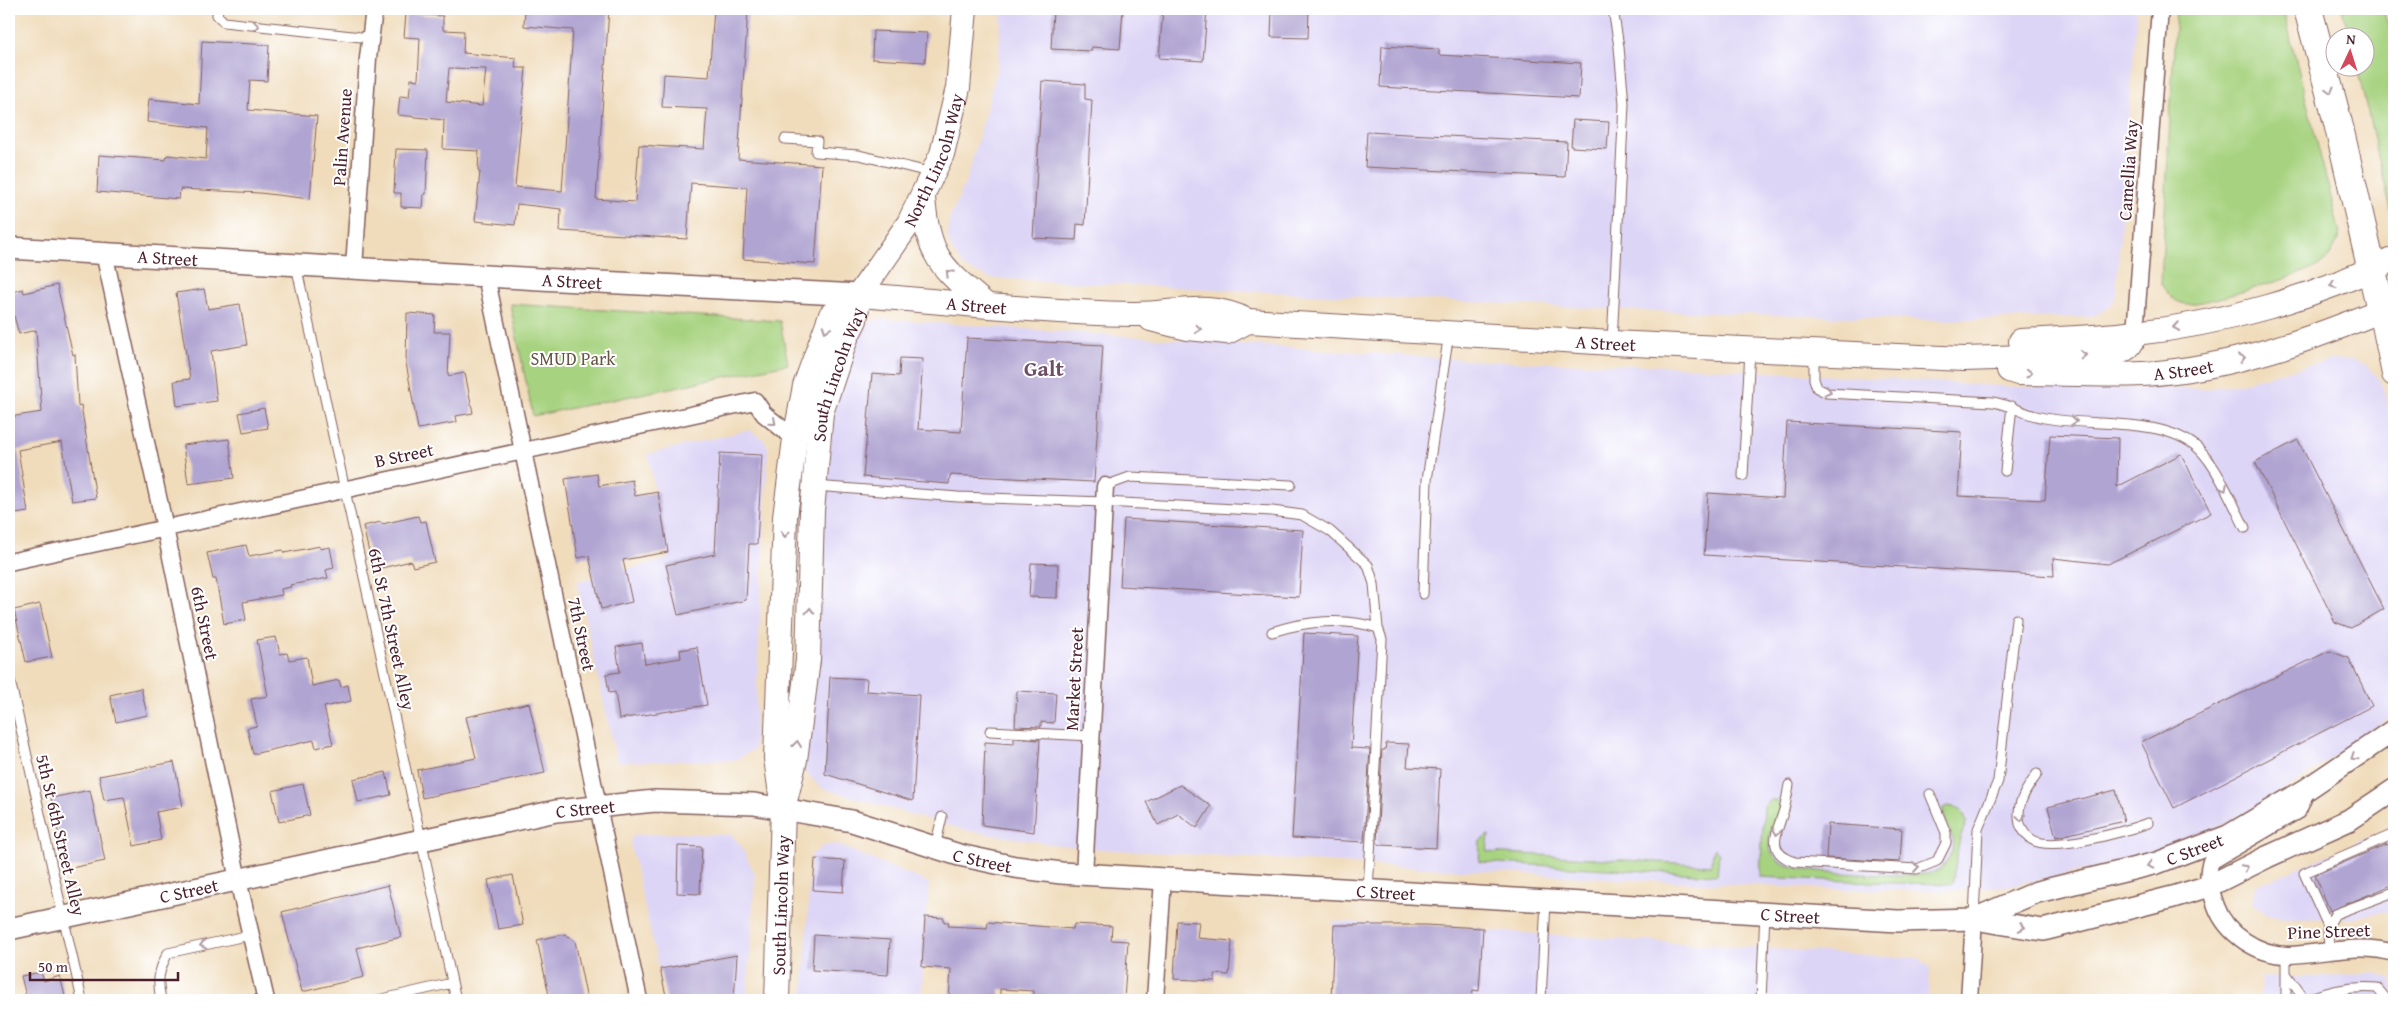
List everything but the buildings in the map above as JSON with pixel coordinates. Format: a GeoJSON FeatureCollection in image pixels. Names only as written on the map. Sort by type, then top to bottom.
{"type":"FeatureCollection","features":[{"type":"Feature","properties":{"kind":"highway"},"geometry":{"type":"LineString","coordinates":[[2308,9],[2338,124],[2383,264],[2387,308]]}},
{"type":"Feature","properties":{"kind":"main road","name":"North Lincoln Way"},"geometry":{"type":"LineString","coordinates":[[859,295],[909,223],[923,198],[947,138],[957,96],[965,9]]}},
{"type":"Feature","properties":{"kind":"main road"},"geometry":{"type":"LineString","coordinates":[[923,198],[925,228],[940,264],[986,305]]}},
{"type":"Feature","properties":{"kind":"main road","name":"A Street"},"geometry":{"type":"LineString","coordinates":[[1964,359],[2019,341],[2135,333],[2236,314],[2326,287],[2383,264]]}},
{"type":"Feature","properties":{"kind":"main road","name":"A Street"},"geometry":{"type":"LineString","coordinates":[[859,295],[1134,314],[1192,310],[1212,311],[1229,312],[1248,321],[1612,342],[1964,359],[2018,373],[2144,374],[2212,365],[2260,354],[2387,308]]}},
{"type":"Feature","properties":{"kind":"main road","name":"South Lincoln Way"},"geometry":{"type":"LineString","coordinates":[[777,1000],[783,809],[776,758],[785,517],[795,439],[805,386],[831,315],[859,295]]}},
{"type":"Feature","properties":{"kind":"main road","name":"South Lincoln Way"},"geometry":{"type":"LineString","coordinates":[[783,809],[795,760],[812,660],[815,486],[821,413],[846,338],[855,320],[859,295]]}},
{"type":"Feature","properties":{"kind":"main road"},"geometry":{"type":"LineString","coordinates":[[2387,308],[2394,374]]}},
{"type":"Feature","properties":{"kind":"street","name":"Palin Avenue"},"geometry":{"type":"LineString","coordinates":[[354,268],[370,38],[374,9]]}},
{"type":"Feature","properties":{"kind":"street","name":"Camellia Way"},"geometry":{"type":"LineString","coordinates":[[2135,333],[2160,9]]}},
{"type":"Feature","properties":{"kind":"street","name":"A Street"},"geometry":{"type":"LineString","coordinates":[[9,248],[486,276],[859,295]]}},
{"type":"Feature","properties":{"kind":"street","name":"6th Street"},"geometry":{"type":"LineString","coordinates":[[104,253],[238,880],[266,1000]]}},
{"type":"Feature","properties":{"kind":"street","name":"7th Street"},"geometry":{"type":"LineString","coordinates":[[486,276],[639,1000]]}},
{"type":"Feature","properties":{"kind":"street","name":"B Street"},"geometry":{"type":"LineString","coordinates":[[9,562],[755,401],[764,414],[795,439]]}},
{"type":"Feature","properties":{"kind":"street","name":"Market Street"},"geometry":{"type":"LineString","coordinates":[[1084,875],[1104,494]]}},
{"type":"Feature","properties":{"kind":"street","name":"C Street"},"geometry":{"type":"LineString","coordinates":[[1974,919],[2037,892],[2157,863],[2228,836],[2307,789],[2394,730]]}},
{"type":"Feature","properties":{"kind":"street"},"geometry":{"type":"LineString","coordinates":[[2209,886],[2210,861],[2298,810],[2307,789]]}},
{"type":"Feature","properties":{"kind":"street","name":"C Street"},"geometry":{"type":"LineString","coordinates":[[9,929],[556,811],[655,801],[704,801],[754,804],[852,821],[959,855],[1015,867],[1084,875],[1898,921],[1974,919],[2043,930],[2209,886],[2349,820],[2394,790]]}},
{"type":"Feature","properties":{"kind":"street"},"geometry":{"type":"LineString","coordinates":[[1155,1000],[1163,880]]}},
{"type":"Feature","properties":{"kind":"street","name":"Pine Street"},"geometry":{"type":"LineString","coordinates":[[2209,886],[2218,910],[2228,926],[2242,940],[2259,949],[2286,955],[2357,948],[2384,949],[2394,952]]}},
{"type":"Feature","properties":{"kind":"street"},"geometry":{"type":"LineString","coordinates":[[1969,1000],[1974,919]]}},
{"type":"Feature","properties":{"kind":"lane"},"geometry":{"type":"LineString","coordinates":[[218,9],[217,15],[224,22],[370,38]]}},
{"type":"Feature","properties":{"kind":"lane"},"geometry":{"type":"LineString","coordinates":[[1612,342],[1624,104],[1619,46],[1613,9]]}},
{"type":"Feature","properties":{"kind":"lane"},"geometry":{"type":"LineString","coordinates":[[785,139],[817,141],[816,152],[859,155],[934,173]]}},
{"type":"Feature","properties":{"kind":"lane","name":"6th St 7th Street Alley"},"geometry":{"type":"LineString","coordinates":[[296,265],[456,1000]]}},
{"type":"Feature","properties":{"kind":"lane"},"geometry":{"type":"LineString","coordinates":[[1424,594],[1427,480],[1449,333]]}},
{"type":"Feature","properties":{"kind":"lane"},"geometry":{"type":"LineString","coordinates":[[1743,476],[1750,348]]}},
{"type":"Feature","properties":{"kind":"lane"},"geometry":{"type":"LineString","coordinates":[[1814,351],[1814,379],[1817,388],[1827,393],[1993,402],[2012,406],[2041,418],[2153,429],[2182,437],[2200,450],[2220,480],[2245,528]]}},
{"type":"Feature","properties":{"kind":"lane"},"geometry":{"type":"LineString","coordinates":[[2004,471],[2012,406]]}},
{"type":"Feature","properties":{"kind":"lane"},"geometry":{"type":"LineString","coordinates":[[1104,494],[1130,477],[1291,485]]}},
{"type":"Feature","properties":{"kind":"lane"},"geometry":{"type":"LineString","coordinates":[[815,486],[958,497],[1104,494],[1302,515],[1330,531],[1368,565],[1374,584],[1378,628],[1382,639],[1368,891]]}},
{"type":"Feature","properties":{"kind":"lane"},"geometry":{"type":"LineString","coordinates":[[1974,919],[1978,829],[1998,781],[2016,619]]}},
{"type":"Feature","properties":{"kind":"lane"},"geometry":{"type":"LineString","coordinates":[[1272,632],[1295,624],[1356,621],[1378,628]]}},
{"type":"Feature","properties":{"kind":"lane","name":"5th St 6th Street Alley"},"geometry":{"type":"LineString","coordinates":[[9,676],[82,1000]]}},
{"type":"Feature","properties":{"kind":"lane"},"geometry":{"type":"LineString","coordinates":[[990,731],[1092,736]]}},
{"type":"Feature","properties":{"kind":"lane"},"geometry":{"type":"LineString","coordinates":[[2037,774],[2022,799],[2019,813],[2021,827],[2031,839],[2039,842],[2063,843],[2118,834],[2148,823]]}},
{"type":"Feature","properties":{"kind":"lane"},"geometry":{"type":"LineString","coordinates":[[1790,785],[1784,811],[1776,831],[1775,847],[1784,858],[1804,862],[1917,869],[1937,861],[1946,843],[1946,833],[1930,794]]}},
{"type":"Feature","properties":{"kind":"lane"},"geometry":{"type":"LineString","coordinates":[[935,847],[942,817]]}},
{"type":"Feature","properties":{"kind":"lane"},"geometry":{"type":"LineString","coordinates":[[2329,950],[2328,926],[2304,873],[2394,834]]}},
{"type":"Feature","properties":{"kind":"lane"},"geometry":{"type":"LineString","coordinates":[[2328,926],[2335,914],[2394,892]]}},
{"type":"Feature","properties":{"kind":"lane"},"geometry":{"type":"LineString","coordinates":[[1541,1000],[1546,901]]}},
{"type":"Feature","properties":{"kind":"lane"},"geometry":{"type":"LineString","coordinates":[[1761,1000],[1765,913]]}},
{"type":"Feature","properties":{"kind":"lane"},"geometry":{"type":"LineString","coordinates":[[161,1000],[157,982],[159,969],[168,953],[250,935]]}},
{"type":"Feature","properties":{"kind":"lane"},"geometry":{"type":"LineString","coordinates":[[2286,955],[2286,1000]]}},
{"type":"Feature","properties":{"kind":"lane"},"geometry":{"type":"LineString","coordinates":[[2287,974],[2305,1000],[2318,995],[2368,987],[2377,988],[2386,1000]]}},
{"type":"Feature","properties":{"kind":"lane"},"geometry":{"type":"LineString","coordinates":[[378,1000],[452,983]]}},
{"type":"Feature","properties":{"kind":"shaded area"},"geometry":{"type":"Polygon","coordinates":[[[1002,9],[2137,9],[2116,294],[2113,303],[2103,312],[2089,317],[1934,320],[1629,310],[989,278],[964,267],[952,250],[948,239],[949,220],[968,176],[998,67],[1002,9]]]}},
{"type":"Feature","properties":{"kind":"shaded area"},"geometry":{"type":"Polygon","coordinates":[[[880,319],[1485,361],[1672,366],[2016,387],[2206,389],[2241,383],[2334,359],[2352,360],[2369,367],[2378,378],[2383,388],[2394,431],[2394,714],[2300,780],[2229,822],[2182,841],[2114,864],[2007,886],[1944,891],[1833,889],[1602,878],[1099,849],[1051,844],[964,830],[821,788],[804,770],[815,667],[829,457],[836,392],[858,335],[870,322],[880,319]]]}},
{"type":"Feature","properties":{"kind":"shaded area"},"geometry":{"type":"Polygon","coordinates":[[[748,430],[763,439],[768,447],[754,749],[736,760],[617,762],[577,582],[668,559],[648,454],[748,430]]]}},
{"type":"Feature","properties":{"kind":"shaded area"},"geometry":{"type":"Polygon","coordinates":[[[2394,824],[2394,910],[2350,918],[2285,919],[2267,915],[2252,903],[2255,886],[2379,833],[2394,824]]]}},
{"type":"Feature","properties":{"kind":"shaded area"},"geometry":{"type":"Polygon","coordinates":[[[677,833],[732,835],[741,846],[755,874],[747,1000],[666,1000],[630,842],[633,835],[677,833]]]}},
{"type":"Feature","properties":{"kind":"shaded area"},"geometry":{"type":"Polygon","coordinates":[[[836,844],[929,883],[921,1000],[803,1000],[811,855],[823,846],[836,844]]]}},
{"type":"Feature","properties":{"kind":"shaded area"},"geometry":{"type":"Polygon","coordinates":[[[1333,921],[1918,958],[1930,968],[1928,1000],[1329,1000],[1333,921]]]}},
{"type":"Feature","properties":{"kind":"shaded area"},"geometry":{"type":"Polygon","coordinates":[[[2377,973],[2391,979],[2394,1000],[2260,1000],[2261,977],[2314,977],[2377,973]]]}},
{"type":"Feature","properties":{"kind":"green space"},"geometry":{"type":"Polygon","coordinates":[[[2176,9],[2283,9],[2340,233],[2331,255],[2320,265],[2277,282],[2187,304],[2175,300],[2161,284],[2176,9]]]}},
{"type":"Feature","properties":{"kind":"green space"},"geometry":{"type":"Polygon","coordinates":[[[2342,9],[2382,9],[2394,37],[2394,222],[2359,78],[2376,78],[2376,28],[2347,28],[2342,9]]]}},
{"type":"Feature","properties":{"kind":"green space","name":"SMUD Park"},"geometry":{"type":"Polygon","coordinates":[[[510,304],[780,321],[788,364],[533,416],[510,304]]]}},
{"type":"Feature","properties":{"kind":"green space"},"geometry":{"type":"Polygon","coordinates":[[[1769,800],[1776,800],[1781,806],[1769,837],[1770,849],[1778,860],[1801,869],[1860,874],[1903,875],[1931,873],[1938,870],[1948,859],[1953,845],[1943,808],[1949,806],[1961,809],[1967,821],[1960,838],[1952,884],[1760,877],[1764,807],[1769,800]]]}},
{"type":"Feature","properties":{"kind":"green space"},"geometry":{"type":"Polygon","coordinates":[[[1489,835],[1487,852],[1711,865],[1714,848],[1719,854],[1717,875],[1479,862],[1480,841],[1489,835]]]}},
{"type":"Feature","properties":{"kind":"district","name":"Galt"},"geometry":{"type":"Point","coordinates":[1044,368]}}]}
